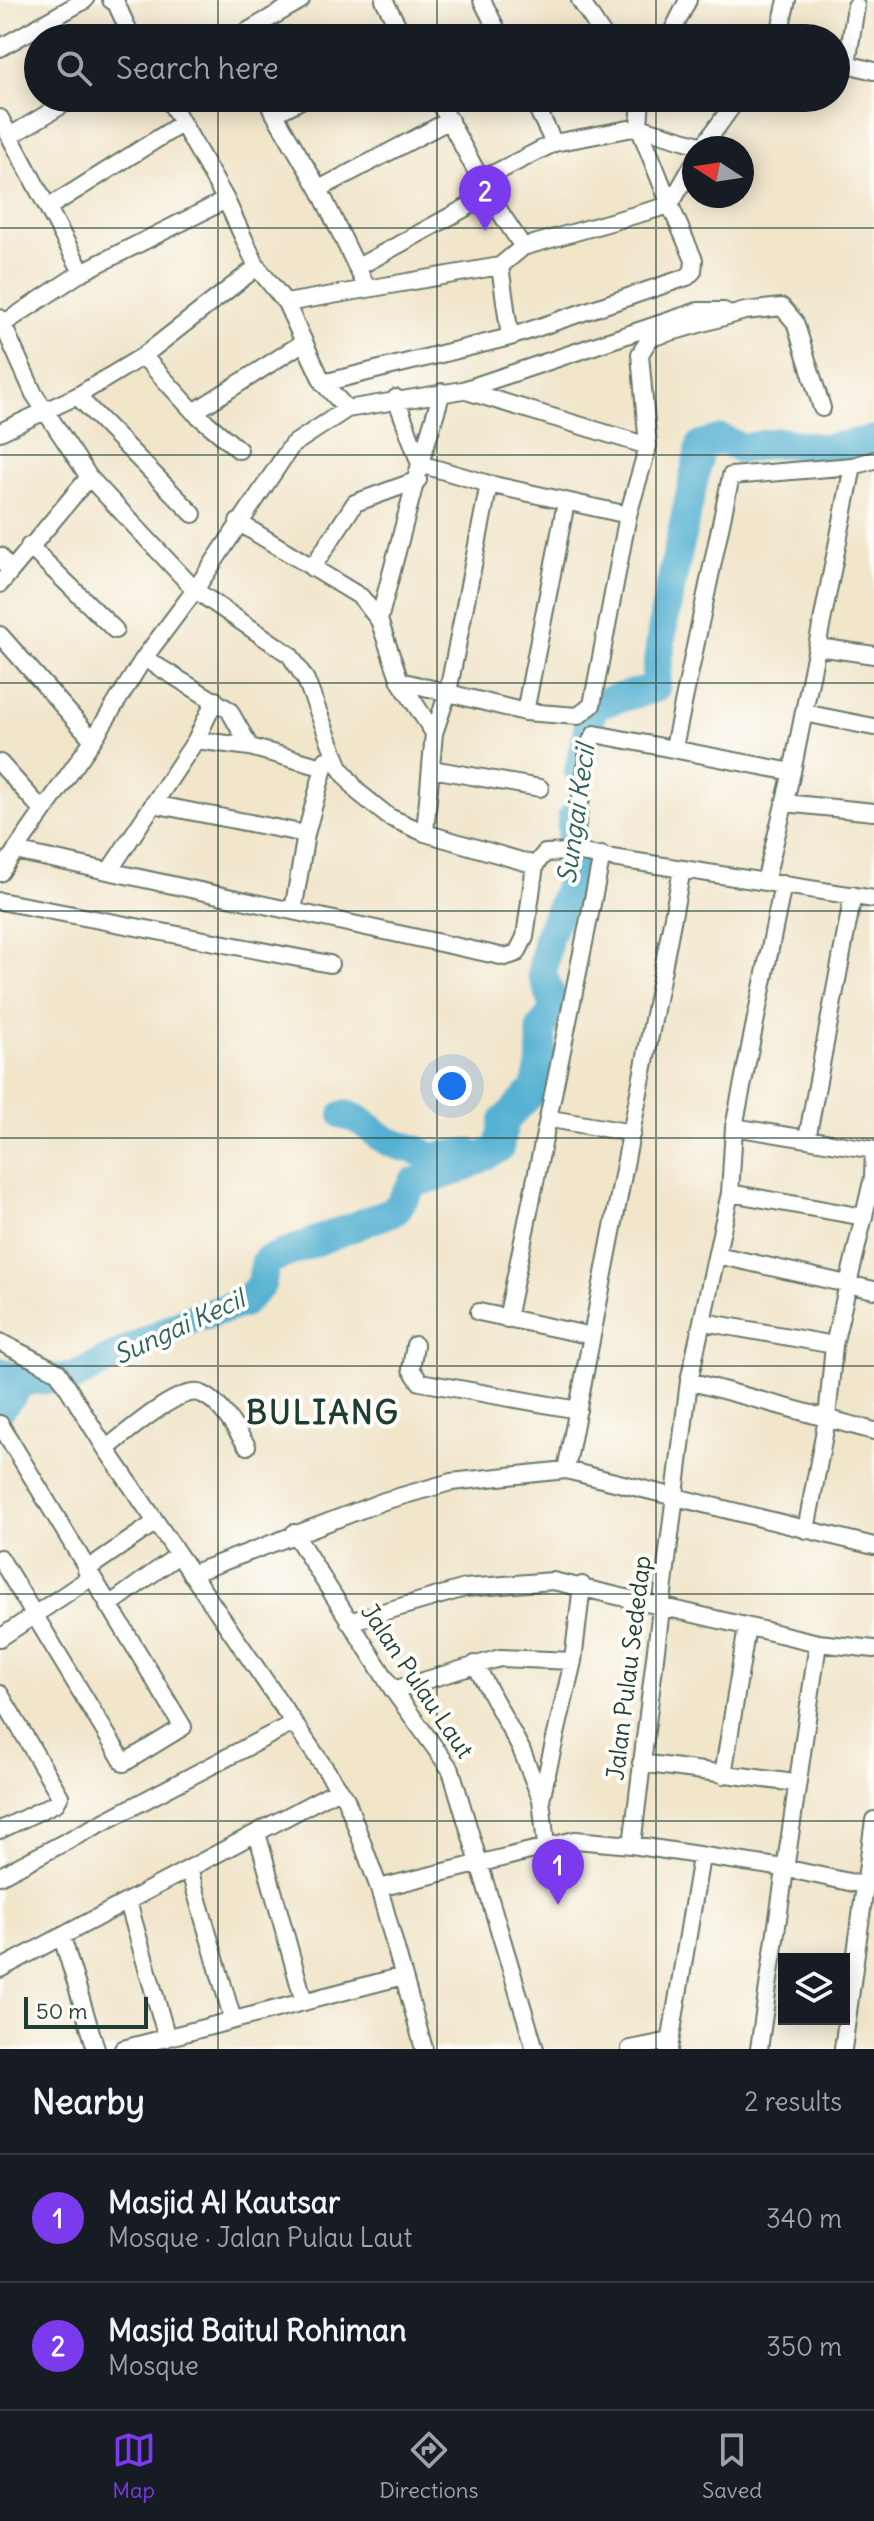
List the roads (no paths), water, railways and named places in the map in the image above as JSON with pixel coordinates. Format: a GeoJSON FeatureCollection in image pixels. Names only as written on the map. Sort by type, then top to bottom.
{"type":"FeatureCollection","features":[{"type":"Feature","properties":{"kind":"street"},"geometry":{"type":"LineString","coordinates":[[42,24],[85,0]]}},
{"type":"Feature","properties":{"kind":"street"},"geometry":{"type":"LineString","coordinates":[[260,24],[301,0]]}},
{"type":"Feature","properties":{"kind":"street"},"geometry":{"type":"LineString","coordinates":[[384,0],[397,24]]}},
{"type":"Feature","properties":{"kind":"street"},"geometry":{"type":"LineString","coordinates":[[482,0],[494,24]]}},
{"type":"Feature","properties":{"kind":"street"},"geometry":{"type":"LineString","coordinates":[[580,0],[596,24]]}},
{"type":"Feature","properties":{"kind":"street"},"geometry":{"type":"LineString","coordinates":[[676,24],[688,0]]}},
{"type":"Feature","properties":{"kind":"street"},"geometry":{"type":"LineString","coordinates":[[781,24],[787,0]]}},
{"type":"Feature","properties":{"kind":"street"},"geometry":{"type":"LineString","coordinates":[[116,1],[126,24]]}},
{"type":"Feature","properties":{"kind":"street"},"geometry":{"type":"LineString","coordinates":[[850,30],[856,6]]}},
{"type":"Feature","properties":{"kind":"street"},"geometry":{"type":"LineString","coordinates":[[0,48],[24,34]]}},
{"type":"Feature","properties":{"kind":"street"},"geometry":{"type":"LineString","coordinates":[[850,65],[874,71]]}},
{"type":"Feature","properties":{"kind":"street"},"geometry":{"type":"LineString","coordinates":[[10,136],[50,112]]}},
{"type":"Feature","properties":{"kind":"street"},"geometry":{"type":"LineString","coordinates":[[175,112],[226,200],[257,267],[286,303],[323,383],[347,409]]}},
{"type":"Feature","properties":{"kind":"street"},"geometry":{"type":"LineString","coordinates":[[445,112],[523,247]]}},
{"type":"Feature","properties":{"kind":"street"},"geometry":{"type":"LineString","coordinates":[[539,112],[554,143]]}},
{"type":"Feature","properties":{"kind":"street"},"geometry":{"type":"LineString","coordinates":[[323,383],[510,337],[687,277],[693,271],[694,260],[639,127],[640,112]]}},
{"type":"Feature","properties":{"kind":"street"},"geometry":{"type":"LineString","coordinates":[[711,136],[728,112]]}},
{"type":"Feature","properties":{"kind":"street"},"geometry":{"type":"LineString","coordinates":[[276,113],[319,189],[367,288]]}},
{"type":"Feature","properties":{"kind":"street"},"geometry":{"type":"LineString","coordinates":[[0,118],[82,272]]}},
{"type":"Feature","properties":{"kind":"street"},"geometry":{"type":"LineString","coordinates":[[319,189],[450,120]]}},
{"type":"Feature","properties":{"kind":"street"},"geometry":{"type":"LineString","coordinates":[[49,207],[181,124]]}},
{"type":"Feature","properties":{"kind":"street"},"geometry":{"type":"LineString","coordinates":[[358,267],[554,143],[639,127],[682,140]]}},
{"type":"Feature","properties":{"kind":"street"},"geometry":{"type":"LineString","coordinates":[[286,303],[500,266],[523,247],[670,205],[682,184]]}},
{"type":"Feature","properties":{"kind":"street"},"geometry":{"type":"LineString","coordinates":[[226,200],[82,272],[1,323],[45,412],[89,477],[195,590],[290,655],[306,680],[331,749],[358,792],[389,817],[425,833],[540,859],[576,853],[602,855],[874,899]]}},
{"type":"Feature","properties":{"kind":"street"},"geometry":{"type":"LineString","coordinates":[[500,266],[510,337]]}},
{"type":"Feature","properties":{"kind":"street"},"geometry":{"type":"LineString","coordinates":[[0,432],[77,396],[143,356],[257,267]]}},
{"type":"Feature","properties":{"kind":"street"},"geometry":{"type":"LineString","coordinates":[[400,681],[525,712],[578,716],[592,705],[628,515],[648,446],[640,354],[645,342],[745,311],[777,306],[788,311],[822,408]]}},
{"type":"Feature","properties":{"kind":"street"},"geometry":{"type":"LineString","coordinates":[[0,873],[292,445],[347,409],[396,398],[463,390],[698,311],[745,311]]}},
{"type":"Feature","properties":{"kind":"street"},"geometry":{"type":"LineString","coordinates":[[194,412],[304,342]]}},
{"type":"Feature","properties":{"kind":"street"},"geometry":{"type":"LineString","coordinates":[[143,356],[194,412],[239,450]]}},
{"type":"Feature","properties":{"kind":"street"},"geometry":{"type":"LineString","coordinates":[[463,390],[648,446]]}},
{"type":"Feature","properties":{"kind":"street"},"geometry":{"type":"LineString","coordinates":[[379,620],[442,392]]}},
{"type":"Feature","properties":{"kind":"street"},"geometry":{"type":"LineString","coordinates":[[77,396],[193,514]]}},
{"type":"Feature","properties":{"kind":"street"},"geometry":{"type":"LineString","coordinates":[[396,398],[419,472]]}},
{"type":"Feature","properties":{"kind":"street"},"geometry":{"type":"LineString","coordinates":[[674,747],[731,476],[853,466],[874,460]]}},
{"type":"Feature","properties":{"kind":"street"},"geometry":{"type":"LineString","coordinates":[[765,882],[792,772],[853,466]]}},
{"type":"Feature","properties":{"kind":"street"},"geometry":{"type":"LineString","coordinates":[[312,568],[355,503],[419,472],[628,515]]}},
{"type":"Feature","properties":{"kind":"street"},"geometry":{"type":"LineString","coordinates":[[3,570],[29,546],[89,477]]}},
{"type":"Feature","properties":{"kind":"street"},"geometry":{"type":"LineString","coordinates":[[425,833],[434,733],[448,692],[489,484]]}},
{"type":"Feature","properties":{"kind":"street"},"geometry":{"type":"LineString","coordinates":[[525,712],[566,502]]}},
{"type":"Feature","properties":{"kind":"street"},"geometry":{"type":"LineString","coordinates":[[238,522],[361,597],[379,620],[400,681],[434,733]]}},
{"type":"Feature","properties":{"kind":"street"},"geometry":{"type":"LineString","coordinates":[[29,546],[115,630]]}},
{"type":"Feature","properties":{"kind":"street"},"geometry":{"type":"LineString","coordinates":[[0,635],[93,740]]}},
{"type":"Feature","properties":{"kind":"street"},"geometry":{"type":"LineString","coordinates":[[818,647],[874,655]]}},
{"type":"Feature","properties":{"kind":"street"},"geometry":{"type":"LineString","coordinates":[[144,658],[215,700],[240,724],[250,747]]}},
{"type":"Feature","properties":{"kind":"street"},"geometry":{"type":"LineString","coordinates":[[109,871],[196,740],[215,700]]}},
{"type":"Feature","properties":{"kind":"street"},"geometry":{"type":"LineString","coordinates":[[804,713],[874,727]]}},
{"type":"Feature","properties":{"kind":"street"},"geometry":{"type":"LineString","coordinates":[[576,853],[576,830],[592,736],[600,733],[792,772]]}},
{"type":"Feature","properties":{"kind":"street"},"geometry":{"type":"LineString","coordinates":[[196,740],[250,747],[322,767]]}},
{"type":"Feature","properties":{"kind":"street"},"geometry":{"type":"LineString","coordinates":[[293,911],[306,834],[322,767],[331,749]]}},
{"type":"Feature","properties":{"kind":"street"},"geometry":{"type":"LineString","coordinates":[[0,763],[43,811]]}},
{"type":"Feature","properties":{"kind":"street"},"geometry":{"type":"LineString","coordinates":[[432,769],[540,788]]}},
{"type":"Feature","properties":{"kind":"street"},"geometry":{"type":"LineString","coordinates":[[784,803],[874,812]]}},
{"type":"Feature","properties":{"kind":"street"},"geometry":{"type":"LineString","coordinates":[[153,804],[306,834]]}},
{"type":"Feature","properties":{"kind":"street"},"geometry":{"type":"LineString","coordinates":[[15,851],[511,956],[517,953],[525,937],[540,859]]}},
{"type":"Feature","properties":{"kind":"street"},"geometry":{"type":"LineString","coordinates":[[507,1319],[551,1119],[602,855]]}},
{"type":"Feature","properties":{"kind":"street"},"geometry":{"type":"LineString","coordinates":[[566,1470],[682,870]]}},
{"type":"Feature","properties":{"kind":"street","name":"Jalan Pulau Sededap"},"geometry":{"type":"LineString","coordinates":[[632,1845],[689,1381],[730,1193],[734,1127],[783,884]]}},
{"type":"Feature","properties":{"kind":"street"},"geometry":{"type":"LineString","coordinates":[[807,1139],[853,895]]}},
{"type":"Feature","properties":{"kind":"street"},"geometry":{"type":"LineString","coordinates":[[0,901],[330,964]]}},
{"type":"Feature","properties":{"kind":"street"},"geometry":{"type":"LineString","coordinates":[[551,1119],[632,1133]]}},
{"type":"Feature","properties":{"kind":"street"},"geometry":{"type":"LineString","coordinates":[[734,1127],[874,1150],[874,1177],[866,1226],[846,1283],[834,1345],[827,1419],[806,1530]]}},
{"type":"Feature","properties":{"kind":"street"},"geometry":{"type":"LineString","coordinates":[[730,1193],[866,1226]]}},
{"type":"Feature","properties":{"kind":"street"},"geometry":{"type":"LineString","coordinates":[[717,1255],[874,1290]]}},
{"type":"Feature","properties":{"kind":"street"},"geometry":{"type":"LineString","coordinates":[[479,1312],[592,1336]]}},
{"type":"Feature","properties":{"kind":"street"},"geometry":{"type":"LineString","coordinates":[[704,1322],[834,1345]]}},
{"type":"Feature","properties":{"kind":"street"},"geometry":{"type":"LineString","coordinates":[[0,1342],[58,1372],[106,1449],[339,1789],[379,1888],[424,2049]]}},
{"type":"Feature","properties":{"kind":"street"},"geometry":{"type":"LineString","coordinates":[[415,1345],[411,1369],[420,1382],[578,1410]]}},
{"type":"Feature","properties":{"kind":"street"},"geometry":{"type":"LineString","coordinates":[[689,1381],[874,1431]]}},
{"type":"Feature","properties":{"kind":"street"},"geometry":{"type":"LineString","coordinates":[[106,1449],[156,1411],[190,1392],[200,1393],[213,1402],[247,1446]]}},
{"type":"Feature","properties":{"kind":"street"},"geometry":{"type":"LineString","coordinates":[[0,1424],[183,1727],[124,1763],[0,1558]]}},
{"type":"Feature","properties":{"kind":"street"},"geometry":{"type":"LineString","coordinates":[[191,1574],[294,1533],[451,1482],[566,1470],[874,1546]]}},
{"type":"Feature","properties":{"kind":"street"},"geometry":{"type":"LineString","coordinates":[[0,1638],[33,1617],[156,1522]]}},
{"type":"Feature","properties":{"kind":"street","name":"Jalan Pulau Laut"},"geometry":{"type":"LineString","coordinates":[[294,1533],[393,1690],[451,1770],[535,2049]]}},
{"type":"Feature","properties":{"kind":"street"},"geometry":{"type":"LineString","coordinates":[[108,1606],[178,1555]]}},
{"type":"Feature","properties":{"kind":"street"},"geometry":{"type":"LineString","coordinates":[[349,1622],[465,1588],[553,1581],[582,1585],[661,1607],[818,1643],[874,1649]]}},
{"type":"Feature","properties":{"kind":"street"},"geometry":{"type":"LineString","coordinates":[[541,1799],[573,1661],[582,1585]]}},
{"type":"Feature","properties":{"kind":"street"},"geometry":{"type":"LineString","coordinates":[[723,1775],[747,1627]]}},
{"type":"Feature","properties":{"kind":"street"},"geometry":{"type":"LineString","coordinates":[[759,2049],[795,1783],[818,1643]]}},
{"type":"Feature","properties":{"kind":"street"},"geometry":{"type":"LineString","coordinates":[[393,1690],[508,1657],[573,1661]]}},
{"type":"Feature","properties":{"kind":"street"},"geometry":{"type":"LineString","coordinates":[[475,1664],[521,1749],[541,1799],[546,1845]]}},
{"type":"Feature","properties":{"kind":"street"},"geometry":{"type":"LineString","coordinates":[[0,1694],[60,1796],[56,1803],[0,1830]]}},
{"type":"Feature","properties":{"kind":"street"},"geometry":{"type":"LineString","coordinates":[[0,1876],[293,1723]]}},
{"type":"Feature","properties":{"kind":"street"},"geometry":{"type":"LineString","coordinates":[[641,1763],[795,1783]]}},
{"type":"Feature","properties":{"kind":"street"},"geometry":{"type":"LineString","coordinates":[[0,1969],[339,1789]]}},
{"type":"Feature","properties":{"kind":"street"},"geometry":{"type":"LineString","coordinates":[[843,2049],[863,1885],[871,1864],[874,1820]]}},
{"type":"Feature","properties":{"kind":"street"},"geometry":{"type":"LineString","coordinates":[[257,1833],[304,2002]]}},
{"type":"Feature","properties":{"kind":"street"},"geometry":{"type":"LineString","coordinates":[[379,1888],[478,1867],[546,1845],[575,1840],[632,1845],[784,1868],[863,1885]]}},
{"type":"Feature","properties":{"kind":"street"},"geometry":{"type":"LineString","coordinates":[[630,2049],[670,2045],[701,1857]]}},
{"type":"Feature","properties":{"kind":"street"},"geometry":{"type":"LineString","coordinates":[[189,1869],[233,2020]]}},
{"type":"Feature","properties":{"kind":"street"},"geometry":{"type":"LineString","coordinates":[[128,1902],[167,2038]]}},
{"type":"Feature","properties":{"kind":"street"},"geometry":{"type":"LineString","coordinates":[[62,1937],[96,2049]]}},
{"type":"Feature","properties":{"kind":"street"},"geometry":{"type":"LineString","coordinates":[[123,2049],[403,1976]]}},
{"type":"Feature","properties":{"kind":"waterway","name":"Sungai Kecil"},"geometry":{"type":"LineString","coordinates":[[579,771],[593,705],[655,688],[664,617],[701,445],[722,439],[742,449],[779,442],[825,449],[874,440]]}},
{"type":"Feature","properties":{"kind":"waterway","name":"Sungai Kecil"},"geometry":{"type":"LineString","coordinates":[[0,1372],[23,1381],[74,1377],[193,1318],[243,1303],[261,1285],[266,1261],[396,1210],[413,1183],[458,1170],[499,1148],[504,1121],[535,1089],[542,1060],[541,1028],[556,1009],[542,974],[548,937],[572,880],[572,818]]}},
{"type":"Feature","properties":{"kind":"waterway"},"geometry":{"type":"LineString","coordinates":[[344,1115],[358,1120],[388,1141],[430,1158],[469,1153]]}},
{"type":"Feature","properties":{"kind":"waterway"},"geometry":{"type":"LineString","coordinates":[[0,1409],[23,1381]]}},
{"type":"Feature","properties":{"kind":"place","name":"Masjid Baitul Rohiman"},"geometry":{"type":"Point","coordinates":[485,231]}},
{"type":"Feature","properties":{"kind":"place","name":"Masjid Al Kautsar"},"geometry":{"type":"Point","coordinates":[558,1905]}},
{"type":"Feature","properties":{"kind":"district","name":"BULIANG"},"geometry":{"type":"Point","coordinates":[323,1413]}}]}
